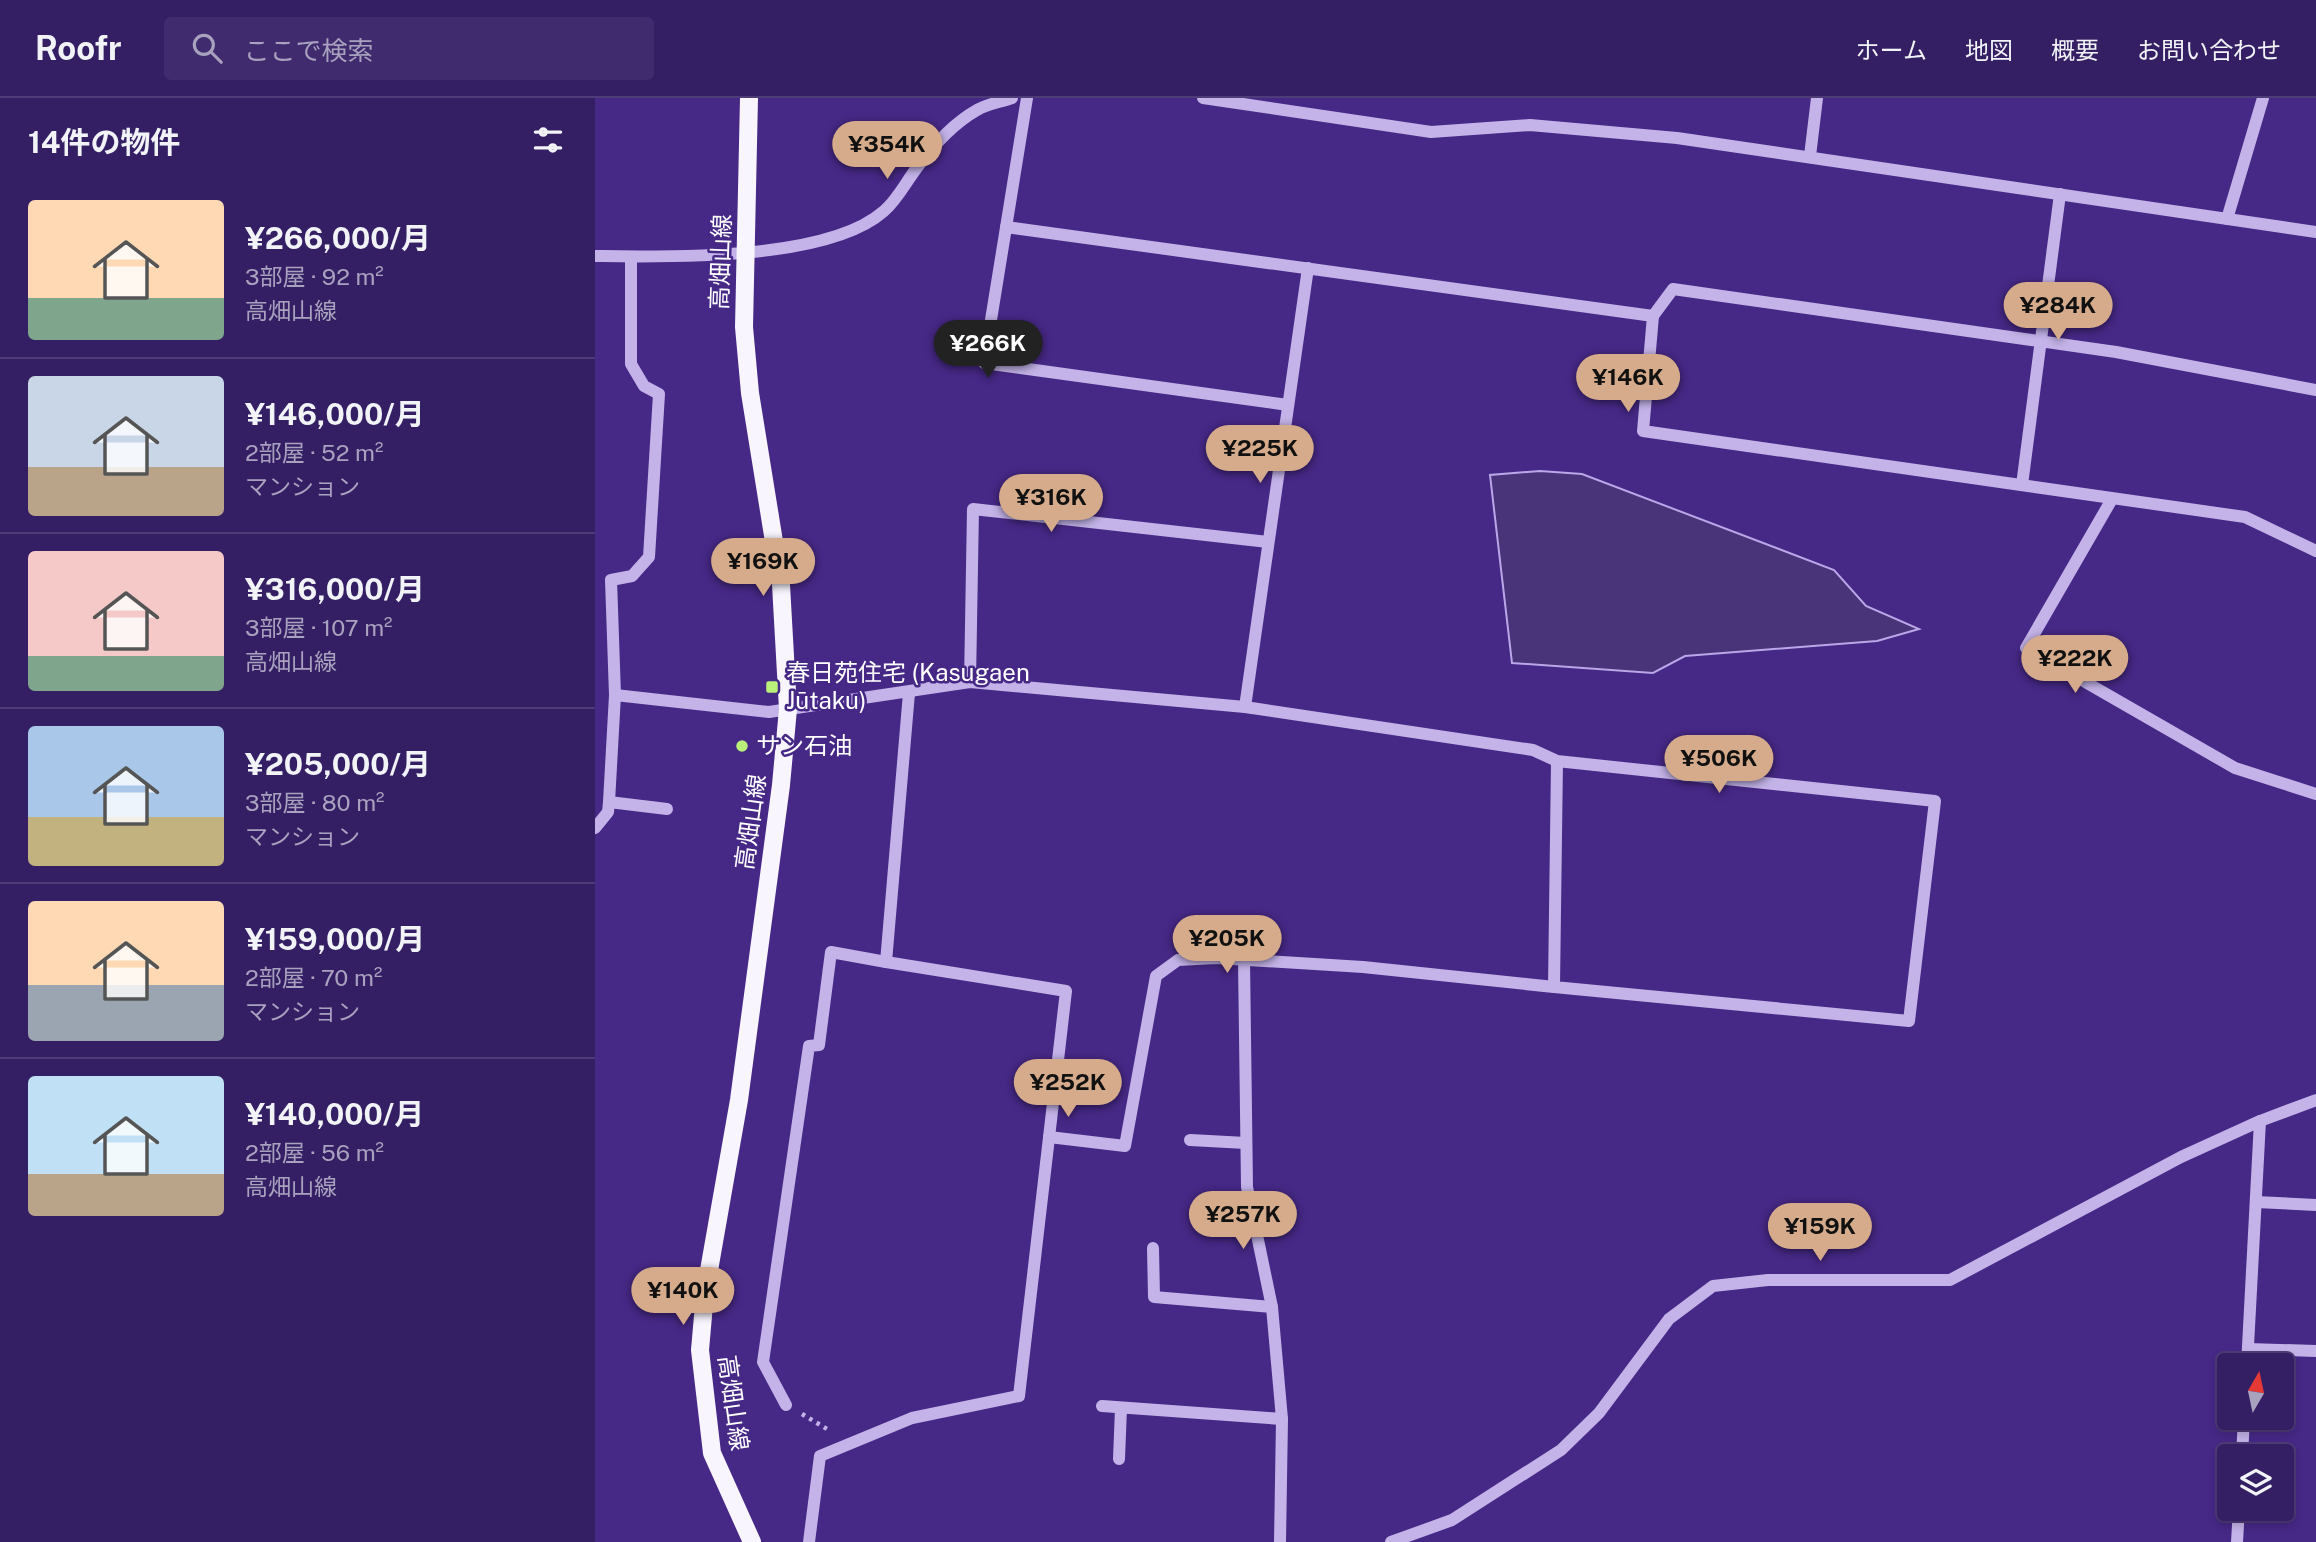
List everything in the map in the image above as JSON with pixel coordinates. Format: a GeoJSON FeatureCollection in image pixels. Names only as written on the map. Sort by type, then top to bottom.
{"type":"FeatureCollection","features":[{"type":"Feature","properties":{"kind":"main road","name":"高畑山線"},"geometry":{"type":"LineString","coordinates":[[750,98],[744,327],[750,393],[781,585],[788,709],[781,785],[739,1100],[705,1293],[700,1350],[703,1398],[712,1453],[752,1542]]}},
{"type":"Feature","properties":{"kind":"street"},"geometry":{"type":"LineString","coordinates":[[595,256],[745,254],[835,237],[865,226],[887,210],[927,153],[954,128],[978,110],[1012,98]]}},
{"type":"Feature","properties":{"kind":"street"},"geometry":{"type":"LineString","coordinates":[[1027,98],[984,363],[1288,405]]}},
{"type":"Feature","properties":{"kind":"street"},"geometry":{"type":"LineString","coordinates":[[1203,98],[1431,132],[1530,125],[1677,138],[2316,232]]}},
{"type":"Feature","properties":{"kind":"street"},"geometry":{"type":"LineString","coordinates":[[1810,156],[1817,98]]}},
{"type":"Feature","properties":{"kind":"street"},"geometry":{"type":"LineString","coordinates":[[2227,219],[2263,98]]}},
{"type":"Feature","properties":{"kind":"street"},"geometry":{"type":"LineString","coordinates":[[2022,485],[2060,194]]}},
{"type":"Feature","properties":{"kind":"street"},"geometry":{"type":"LineString","coordinates":[[1006,227],[1653,316]]}},
{"type":"Feature","properties":{"kind":"street"},"geometry":{"type":"LineString","coordinates":[[595,828],[608,812],[609,802],[615,695],[611,580],[632,576],[649,557],[659,394],[644,386],[631,364],[631,257]]}},
{"type":"Feature","properties":{"kind":"street"},"geometry":{"type":"LineString","coordinates":[[1245,707],[1308,268]]}},
{"type":"Feature","properties":{"kind":"street"},"geometry":{"type":"LineString","coordinates":[[2316,390],[2041,341],[1673,289],[1653,316],[1643,431],[2245,517],[2316,551]]}},
{"type":"Feature","properties":{"kind":"street"},"geometry":{"type":"LineString","coordinates":[[2112,499],[2026,648],[2235,768],[2316,794]]}},
{"type":"Feature","properties":{"kind":"street"},"geometry":{"type":"LineString","coordinates":[[970,682],[973,509],[1268,542]]}},
{"type":"Feature","properties":{"kind":"street"},"geometry":{"type":"LineString","coordinates":[[615,695],[769,712],[970,682],[1245,707],[1533,750],[1557,761],[1935,801],[1909,1021],[1363,967],[1244,960],[1178,960],[1156,976],[1125,1146],[1049,1137]]}},
{"type":"Feature","properties":{"kind":"street"},"geometry":{"type":"LineString","coordinates":[[885,962],[909,692]]}},
{"type":"Feature","properties":{"kind":"street"},"geometry":{"type":"LineString","coordinates":[[1554,987],[1557,761]]}},
{"type":"Feature","properties":{"kind":"street"},"geometry":{"type":"LineString","coordinates":[[609,802],[667,809]]}},
{"type":"Feature","properties":{"kind":"street"},"geometry":{"type":"LineString","coordinates":[[786,1405],[763,1362],[809,1046],[819,1045],[831,951],[1066,991],[1019,1396],[912,1418],[820,1456],[809,1542]]}},
{"type":"Feature","properties":{"kind":"street"},"geometry":{"type":"LineString","coordinates":[[1244,960],[1247,1187],[1272,1307],[1282,1419],[1280,1542]]}},
{"type":"Feature","properties":{"kind":"street"},"geometry":{"type":"LineString","coordinates":[[1391,1542],[1451,1520],[1560,1450],[1599,1413],[1669,1319],[1713,1286],[1768,1280],[1950,1280],[2181,1157],[2260,1121],[2316,1100]]}},
{"type":"Feature","properties":{"kind":"street"},"geometry":{"type":"LineString","coordinates":[[2248,1353],[2260,1121]]}},
{"type":"Feature","properties":{"kind":"street"},"geometry":{"type":"LineString","coordinates":[[1190,1140],[1246,1143]]}},
{"type":"Feature","properties":{"kind":"street"},"geometry":{"type":"LineString","coordinates":[[2256,1202],[2316,1205]]}},
{"type":"Feature","properties":{"kind":"street"},"geometry":{"type":"LineString","coordinates":[[1153,1248],[1154,1297],[1272,1307]]}},
{"type":"Feature","properties":{"kind":"street"},"geometry":{"type":"LineString","coordinates":[[2248,1349],[2316,1352]]}},
{"type":"Feature","properties":{"kind":"street"},"geometry":{"type":"LineString","coordinates":[[1102,1406],[1282,1419]]}},
{"type":"Feature","properties":{"kind":"street"},"geometry":{"type":"LineString","coordinates":[[1119,1459],[1121,1408]]}},
{"type":"Feature","properties":{"kind":"street"},"geometry":{"type":"LineString","coordinates":[[2237,1542],[2238,1521]]}},
{"type":"Feature","properties":{"kind":"path"},"geometry":{"type":"LineString","coordinates":[[786,1405],[852,1443]]}},
{"type":"Feature","properties":{"kind":"shaded area"},"geometry":{"type":"Polygon","coordinates":[[[1540,471],[1582,474],[1834,570],[1866,606],[1919,629],[1877,641],[1685,656],[1653,673],[1512,663],[1490,475],[1540,471]]]}},
{"type":"Feature","properties":{"kind":"place","name":"春日苑住宅 (Kasugaen Jūtaku)"},"geometry":{"type":"Point","coordinates":[772,687]}},
{"type":"Feature","properties":{"kind":"place","name":"サン石油"},"geometry":{"type":"Point","coordinates":[742,746]}}]}
